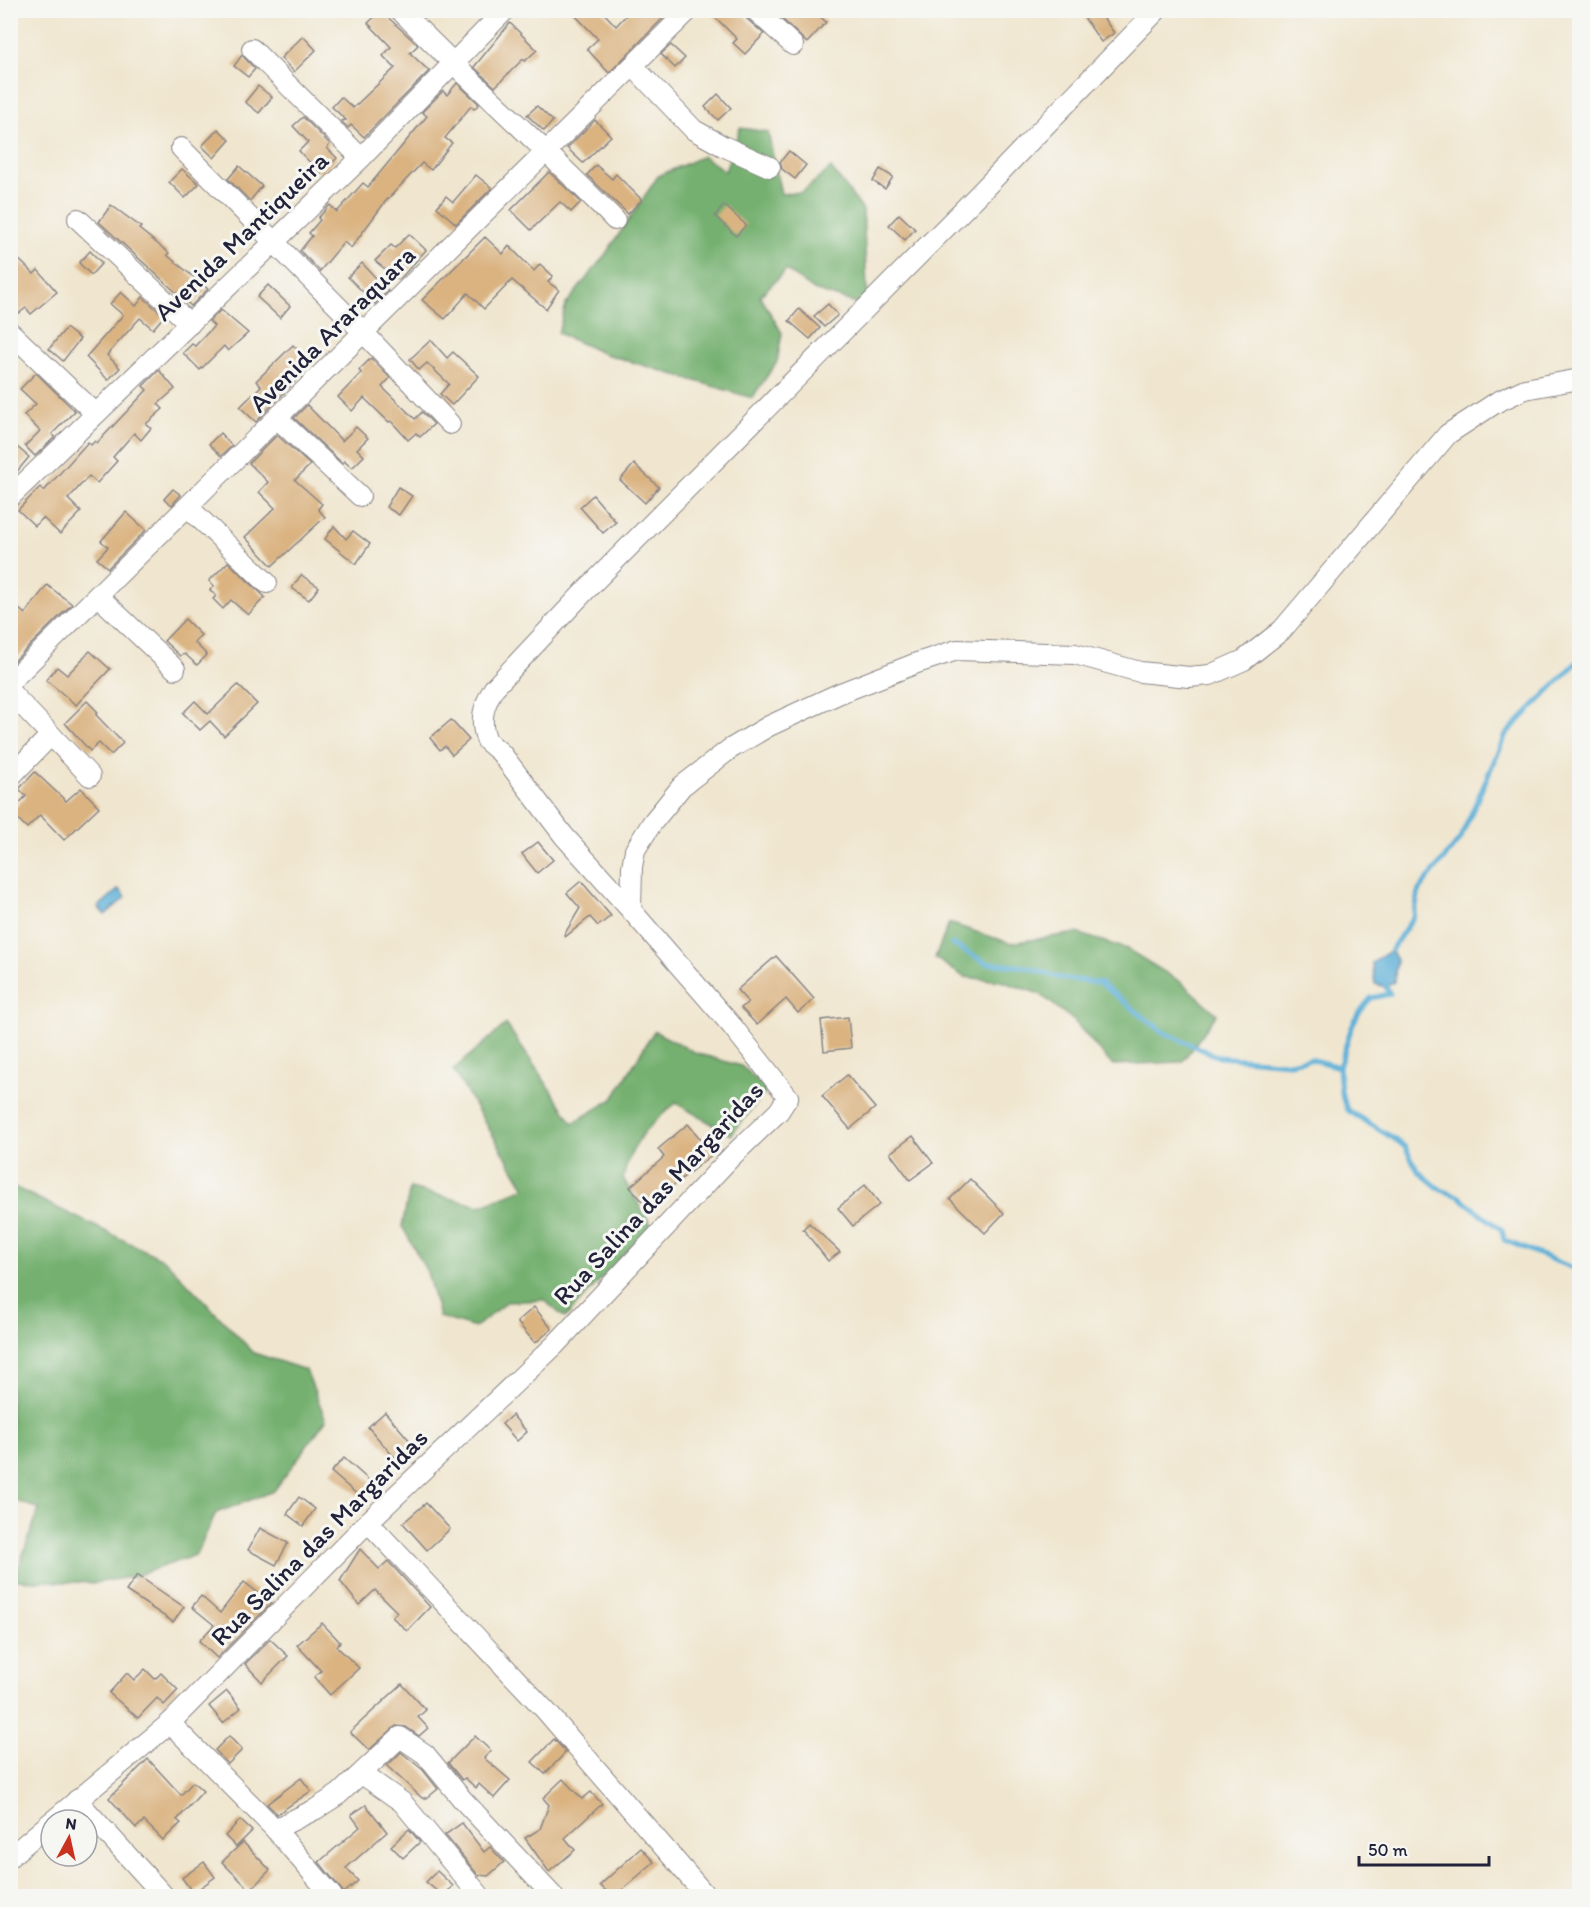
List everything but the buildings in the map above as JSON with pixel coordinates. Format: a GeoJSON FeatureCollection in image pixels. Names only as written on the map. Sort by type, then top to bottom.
{"type":"FeatureCollection","features":[{"type":"Feature","properties":{"kind":"street"},"geometry":{"type":"LineString","coordinates":[[400,10],[454,66],[548,151],[615,220]]}},
{"type":"Feature","properties":{"kind":"street","name":"Avenida Mantiqueira"},"geometry":{"type":"LineString","coordinates":[[10,497],[95,413],[274,244],[454,66],[505,10]]}},
{"type":"Feature","properties":{"kind":"street","name":"Avenida Araraquara"},"geometry":{"type":"LineString","coordinates":[[10,682],[279,420],[688,10]]}},
{"type":"Feature","properties":{"kind":"street"},"geometry":{"type":"LineString","coordinates":[[755,10],[793,45]]}},
{"type":"Feature","properties":{"kind":"street"},"geometry":{"type":"LineString","coordinates":[[631,910],[564,836],[501,753],[487,741],[482,712],[494,688],[585,591],[978,195],[1157,10]]}},
{"type":"Feature","properties":{"kind":"street"},"geometry":{"type":"LineString","coordinates":[[252,49],[361,158]]}},
{"type":"Feature","properties":{"kind":"street"},"geometry":{"type":"LineString","coordinates":[[633,66],[694,130],[770,167]]}},
{"type":"Feature","properties":{"kind":"street"},"geometry":{"type":"LineString","coordinates":[[181,148],[365,334],[450,424]]}},
{"type":"Feature","properties":{"kind":"street"},"geometry":{"type":"LineString","coordinates":[[78,219],[190,324]]}},
{"type":"Feature","properties":{"kind":"street"},"geometry":{"type":"LineString","coordinates":[[10,332],[95,413]]}},
{"type":"Feature","properties":{"kind":"street"},"geometry":{"type":"LineString","coordinates":[[631,910],[632,867],[636,850],[652,823],[682,786],[730,749],[769,726],[838,694],[957,650],[1076,654],[1140,672],[1189,677],[1210,675],[1245,660],[1282,630],[1448,434],[1497,402],[1525,389],[1580,379]]}},
{"type":"Feature","properties":{"kind":"street"},"geometry":{"type":"LineString","coordinates":[[279,420],[360,496]]}},
{"type":"Feature","properties":{"kind":"street"},"geometry":{"type":"LineString","coordinates":[[189,508],[267,582]]}},
{"type":"Feature","properties":{"kind":"street"},"geometry":{"type":"LineString","coordinates":[[98,596],[175,669]]}},
{"type":"Feature","properties":{"kind":"street"},"geometry":{"type":"LineString","coordinates":[[10,692],[90,776]]}},
{"type":"Feature","properties":{"kind":"street"},"geometry":{"type":"LineString","coordinates":[[10,777],[51,735]]}},
{"type":"Feature","properties":{"kind":"street","name":"Rua Salina das Margaridas"},"geometry":{"type":"LineString","coordinates":[[67,1808],[170,1724],[368,1522],[555,1345],[732,1156],[779,1111],[788,1097],[739,1034],[631,910]]}},
{"type":"Feature","properties":{"kind":"street"},"geometry":{"type":"LineString","coordinates":[[368,1522],[546,1711],[706,1896]]}},
{"type":"Feature","properties":{"kind":"street"},"geometry":{"type":"LineString","coordinates":[[170,1724],[275,1829],[332,1896]]}},
{"type":"Feature","properties":{"kind":"street"},"geometry":{"type":"LineString","coordinates":[[275,1829],[316,1809],[339,1794],[400,1737],[425,1754],[462,1799],[553,1896]]}},
{"type":"Feature","properties":{"kind":"street"},"geometry":{"type":"LineString","coordinates":[[362,1774],[402,1802],[480,1896]]}},
{"type":"Feature","properties":{"kind":"street"},"geometry":{"type":"LineString","coordinates":[[77,1800],[164,1896]]}},
{"type":"Feature","properties":{"kind":"street","name":"Rua Salina das Margaridas"},"geometry":{"type":"LineString","coordinates":[[10,1857],[39,1832]]}},
{"type":"Feature","properties":{"kind":"green space"},"geometry":{"type":"Polygon","coordinates":[[[740,128],[768,132],[781,194],[802,192],[831,168],[863,210],[868,307],[814,290],[786,270],[760,296],[782,333],[777,362],[752,398],[602,353],[558,333],[566,304],[605,255],[658,176],[703,156],[725,171],[740,128]]]}},
{"type":"Feature","properties":{"kind":"green space"},"geometry":{"type":"Polygon","coordinates":[[[949,923],[1010,943],[1077,933],[1127,949],[1181,982],[1217,1014],[1182,1062],[1112,1065],[1074,1021],[1040,994],[1001,981],[964,977],[935,958],[949,923]]]}},
{"type":"Feature","properties":{"kind":"green space"},"geometry":{"type":"Polygon","coordinates":[[[506,1024],[573,1123],[613,1099],[654,1031],[696,1053],[741,1066],[768,1089],[731,1135],[676,1103],[649,1128],[636,1144],[623,1178],[651,1225],[565,1318],[544,1300],[506,1302],[475,1328],[439,1317],[427,1272],[402,1226],[410,1188],[480,1206],[525,1188],[453,1070],[506,1024]]]}},
{"type":"Feature","properties":{"kind":"green space"},"geometry":{"type":"Polygon","coordinates":[[[10,1185],[165,1260],[254,1353],[306,1370],[326,1420],[274,1491],[216,1513],[196,1555],[135,1576],[95,1583],[14,1580],[39,1509],[11,1499],[10,1185]]]}},
{"type":"Feature","properties":{"kind":"water"},"geometry":{"type":"Polygon","coordinates":[[[119,889],[126,897],[105,915],[98,907],[119,889]]]}},
{"type":"Feature","properties":{"kind":"water"},"geometry":{"type":"Polygon","coordinates":[[[1391,950],[1397,960],[1394,982],[1386,987],[1375,984],[1372,963],[1391,950]]]}},
{"type":"Feature","properties":{"kind":"waterway"},"geometry":{"type":"LineString","coordinates":[[1391,950],[1414,916],[1419,890],[1460,839],[1506,734],[1580,659]]}},
{"type":"Feature","properties":{"kind":"waterway"},"geometry":{"type":"LineString","coordinates":[[952,944],[987,963],[1027,967],[1060,978],[1100,983],[1163,1032],[1219,1057],[1289,1063],[1310,1059],[1339,1067]]}},
{"type":"Feature","properties":{"kind":"waterway"},"geometry":{"type":"LineString","coordinates":[[1386,987],[1390,994],[1371,998],[1358,1014],[1351,1029],[1339,1067],[1341,1092],[1347,1110],[1405,1147],[1418,1171],[1441,1190],[1458,1196],[1502,1230],[1504,1240],[1580,1271]]}}]}
